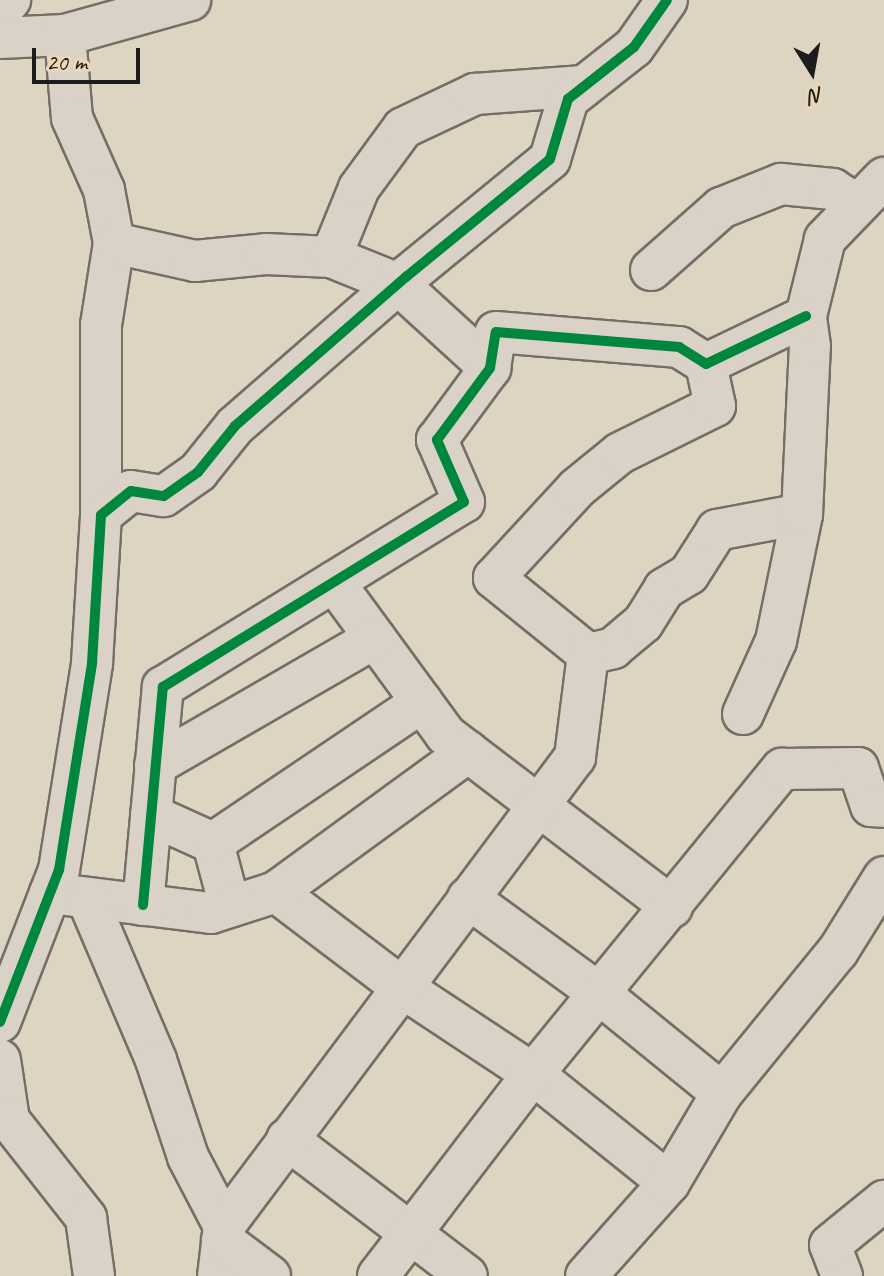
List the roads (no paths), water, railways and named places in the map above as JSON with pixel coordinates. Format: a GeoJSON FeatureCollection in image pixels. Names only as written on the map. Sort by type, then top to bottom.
{"type":"FeatureCollection","features":[{"type":"Feature","properties":{"kind":"street"},"geometry":{"type":"LineString","coordinates":[[0,12],[10,0]]}},
{"type":"Feature","properties":{"kind":"street"},"geometry":{"type":"LineString","coordinates":[[0,38],[65,35],[190,0]]}},
{"type":"Feature","properties":{"kind":"street"},"geometry":{"type":"LineString","coordinates":[[101,515],[131,491],[164,496],[198,472],[235,426],[398,284],[550,159],[568,99],[634,47],[667,0]]}},
{"type":"Feature","properties":{"kind":"street"},"geometry":{"type":"LineString","coordinates":[[65,35],[72,118],[104,190],[114,243],[101,325],[101,515],[92,663],[59,870],[68,896],[156,1060],[221,1247],[270,1276]]}},
{"type":"Feature","properties":{"kind":"street"},"geometry":{"type":"LineString","coordinates":[[331,257],[359,188],[403,128],[475,94],[584,86]]}},
{"type":"Feature","properties":{"kind":"street"},"geometry":{"type":"LineString","coordinates":[[743,714],[776,641],[802,514],[810,346],[806,316],[825,239],[855,204],[884,178]]}},
{"type":"Feature","properties":{"kind":"street"},"geometry":{"type":"LineString","coordinates":[[651,270],[721,208],[781,184],[833,189],[855,204]]}},
{"type":"Feature","properties":{"kind":"street"},"geometry":{"type":"LineString","coordinates":[[114,243],[195,261],[266,254],[331,257],[398,284],[490,368]]}},
{"type":"Feature","properties":{"kind":"street"},"geometry":{"type":"LineString","coordinates":[[706,364],[806,316]]}},
{"type":"Feature","properties":{"kind":"street"},"geometry":{"type":"LineString","coordinates":[[143,905],[163,687],[464,502],[437,440],[490,368],[496,332],[679,347],[706,364],[715,406],[620,453],[577,488],[494,578],[588,654]]}},
{"type":"Feature","properties":{"kind":"street"},"geometry":{"type":"LineString","coordinates":[[588,654],[613,648],[643,623],[664,589],[689,574],[717,530],[802,514]]}},
{"type":"Feature","properties":{"kind":"street"},"geometry":{"type":"LineString","coordinates":[[334,582],[446,735],[672,907]]}},
{"type":"Feature","properties":{"kind":"street"},"geometry":{"type":"LineString","coordinates":[[155,765],[375,638]]}},
{"type":"Feature","properties":{"kind":"street"},"geometry":{"type":"LineString","coordinates":[[221,1247],[287,1139],[575,757],[588,654]]}},
{"type":"Feature","properties":{"kind":"street"},"geometry":{"type":"LineString","coordinates":[[213,843],[422,702]]}},
{"type":"Feature","properties":{"kind":"street"},"geometry":{"type":"LineString","coordinates":[[68,896],[211,913],[276,892],[468,752]]}},
{"type":"Feature","properties":{"kind":"street"},"geometry":{"type":"LineString","coordinates":[[378,1276],[533,1074],[782,769],[871,762],[871,806],[884,807]]}},
{"type":"Feature","properties":{"kind":"street"},"geometry":{"type":"LineString","coordinates":[[151,815],[213,843]]}},
{"type":"Feature","properties":{"kind":"street"},"geometry":{"type":"LineString","coordinates":[[213,843],[230,907]]}},
{"type":"Feature","properties":{"kind":"street"},"geometry":{"type":"LineString","coordinates":[[586,1276],[669,1183],[722,1093],[838,951],[884,877]]}},
{"type":"Feature","properties":{"kind":"street"},"geometry":{"type":"LineString","coordinates":[[276,892],[400,986],[533,1074],[669,1183]]}},
{"type":"Feature","properties":{"kind":"street"},"geometry":{"type":"LineString","coordinates":[[0,1022],[68,896]]}},
{"type":"Feature","properties":{"kind":"street"},"geometry":{"type":"LineString","coordinates":[[468,898],[600,994],[722,1093]]}},
{"type":"Feature","properties":{"kind":"street"},"geometry":{"type":"LineString","coordinates":[[0,1060],[9,1120],[86,1218],[94,1276]]}},
{"type":"Feature","properties":{"kind":"street"},"geometry":{"type":"LineString","coordinates":[[287,1139],[413,1230],[467,1276]]}},
{"type":"Feature","properties":{"kind":"street"},"geometry":{"type":"LineString","coordinates":[[842,1276],[830,1245],[884,1201]]}}]}
